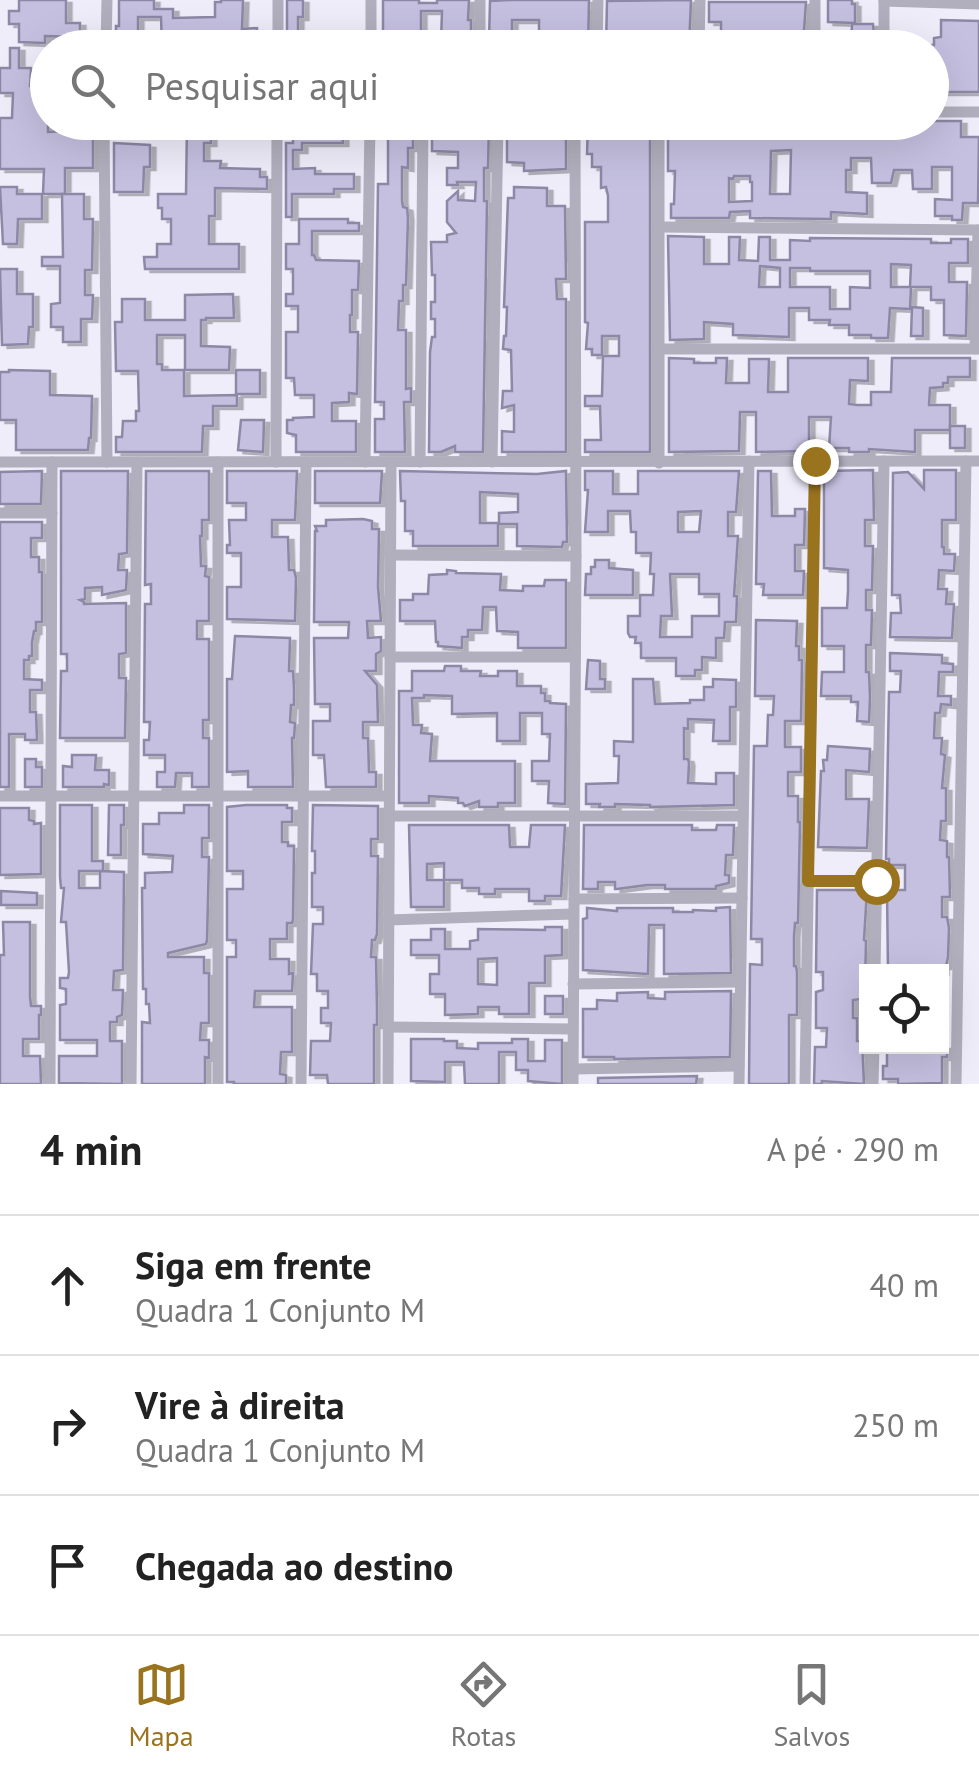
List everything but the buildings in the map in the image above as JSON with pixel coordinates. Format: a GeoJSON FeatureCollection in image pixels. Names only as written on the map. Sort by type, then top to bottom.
{"type":"FeatureCollection","features":[{"type":"Feature","properties":{"kind":"street"},"geometry":{"type":"LineString","coordinates":[[106,30],[107,0]]}},
{"type":"Feature","properties":{"kind":"street"},"geometry":{"type":"LineString","coordinates":[[278,0],[278,30]]}},
{"type":"Feature","properties":{"kind":"street"},"geometry":{"type":"LineString","coordinates":[[371,0],[371,30]]}},
{"type":"Feature","properties":{"kind":"street"},"geometry":{"type":"LineString","coordinates":[[480,0],[480,30]]}},
{"type":"Feature","properties":{"kind":"street"},"geometry":{"type":"LineString","coordinates":[[597,30],[598,0]]}},
{"type":"Feature","properties":{"kind":"street"},"geometry":{"type":"LineString","coordinates":[[699,30],[700,0]]}},
{"type":"Feature","properties":{"kind":"street"},"geometry":{"type":"LineString","coordinates":[[815,0],[815,30]]}},
{"type":"Feature","properties":{"kind":"street"},"geometry":{"type":"LineString","coordinates":[[884,30],[884,0],[979,4]]}},
{"type":"Feature","properties":{"kind":"street"},"geometry":{"type":"LineString","coordinates":[[949,112],[979,112]]}},
{"type":"Feature","properties":{"kind":"street"},"geometry":{"type":"LineString","coordinates":[[104,140],[107,462]]}},
{"type":"Feature","properties":{"kind":"street"},"geometry":{"type":"LineString","coordinates":[[276,462],[277,140]]}},
{"type":"Feature","properties":{"kind":"street"},"geometry":{"type":"LineString","coordinates":[[365,462],[370,140]]}},
{"type":"Feature","properties":{"kind":"street"},"geometry":{"type":"LineString","coordinates":[[420,462],[422,140]]}},
{"type":"Feature","properties":{"kind":"street"},"geometry":{"type":"LineString","coordinates":[[492,462],[498,140]]}},
{"type":"Feature","properties":{"kind":"street"},"geometry":{"type":"LineString","coordinates":[[572,1084],[575,140]]}},
{"type":"Feature","properties":{"kind":"street"},"geometry":{"type":"LineString","coordinates":[[659,463],[660,140]]}},
{"type":"Feature","properties":{"kind":"street"},"geometry":{"type":"LineString","coordinates":[[658,350],[977,348],[978,230],[659,227]]}},
{"type":"Feature","properties":{"kind":"street"},"geometry":{"type":"LineString","coordinates":[[738,1084],[749,461]]}},
{"type":"Feature","properties":{"kind":"street"},"geometry":{"type":"LineString","coordinates":[[805,1084],[815,461]]}},
{"type":"Feature","properties":{"kind":"street"},"geometry":{"type":"LineString","coordinates":[[875,964],[884,461]]}},
{"type":"Feature","properties":{"kind":"street"},"geometry":{"type":"LineString","coordinates":[[0,462],[972,461],[956,1084]]}},
{"type":"Feature","properties":{"kind":"street"},"geometry":{"type":"LineString","coordinates":[[50,1084],[52,462]]}},
{"type":"Feature","properties":{"kind":"street"},"geometry":{"type":"LineString","coordinates":[[132,1084],[137,462]]}},
{"type":"Feature","properties":{"kind":"street"},"geometry":{"type":"LineString","coordinates":[[218,462],[218,1084]]}},
{"type":"Feature","properties":{"kind":"street"},"geometry":{"type":"LineString","coordinates":[[301,1084],[306,462]]}},
{"type":"Feature","properties":{"kind":"street"},"geometry":{"type":"LineString","coordinates":[[388,1084],[391,462]]}},
{"type":"Feature","properties":{"kind":"street"},"geometry":{"type":"LineString","coordinates":[[0,513],[52,513]]}},
{"type":"Feature","properties":{"kind":"street"},"geometry":{"type":"LineString","coordinates":[[390,555],[576,556]]}},
{"type":"Feature","properties":{"kind":"street"},"geometry":{"type":"LineString","coordinates":[[390,657],[575,656]]}},
{"type":"Feature","properties":{"kind":"street"},"geometry":{"type":"LineString","coordinates":[[0,796],[389,796]]}},
{"type":"Feature","properties":{"kind":"street"},"geometry":{"type":"LineString","coordinates":[[389,816],[743,816]]}},
{"type":"Feature","properties":{"kind":"street"},"geometry":{"type":"LineString","coordinates":[[808,881],[876,881]]}},
{"type":"Feature","properties":{"kind":"street"},"geometry":{"type":"LineString","coordinates":[[574,898],[742,898]]}},
{"type":"Feature","properties":{"kind":"street"},"geometry":{"type":"LineString","coordinates":[[388,920],[573,914]]}},
{"type":"Feature","properties":{"kind":"street"},"geometry":{"type":"LineString","coordinates":[[573,984],[740,982]]}},
{"type":"Feature","properties":{"kind":"street"},"geometry":{"type":"LineString","coordinates":[[388,1027],[573,1029]]}},
{"type":"Feature","properties":{"kind":"street"},"geometry":{"type":"LineString","coordinates":[[873,1084],[874,1054]]}},
{"type":"Feature","properties":{"kind":"street"},"geometry":{"type":"LineString","coordinates":[[573,1068],[739,1066]]}},
{"type":"Feature","properties":{"kind":"route"},"geometry":{"type":"LineString","coordinates":[[815,461],[808,881],[876,881]]}}]}
